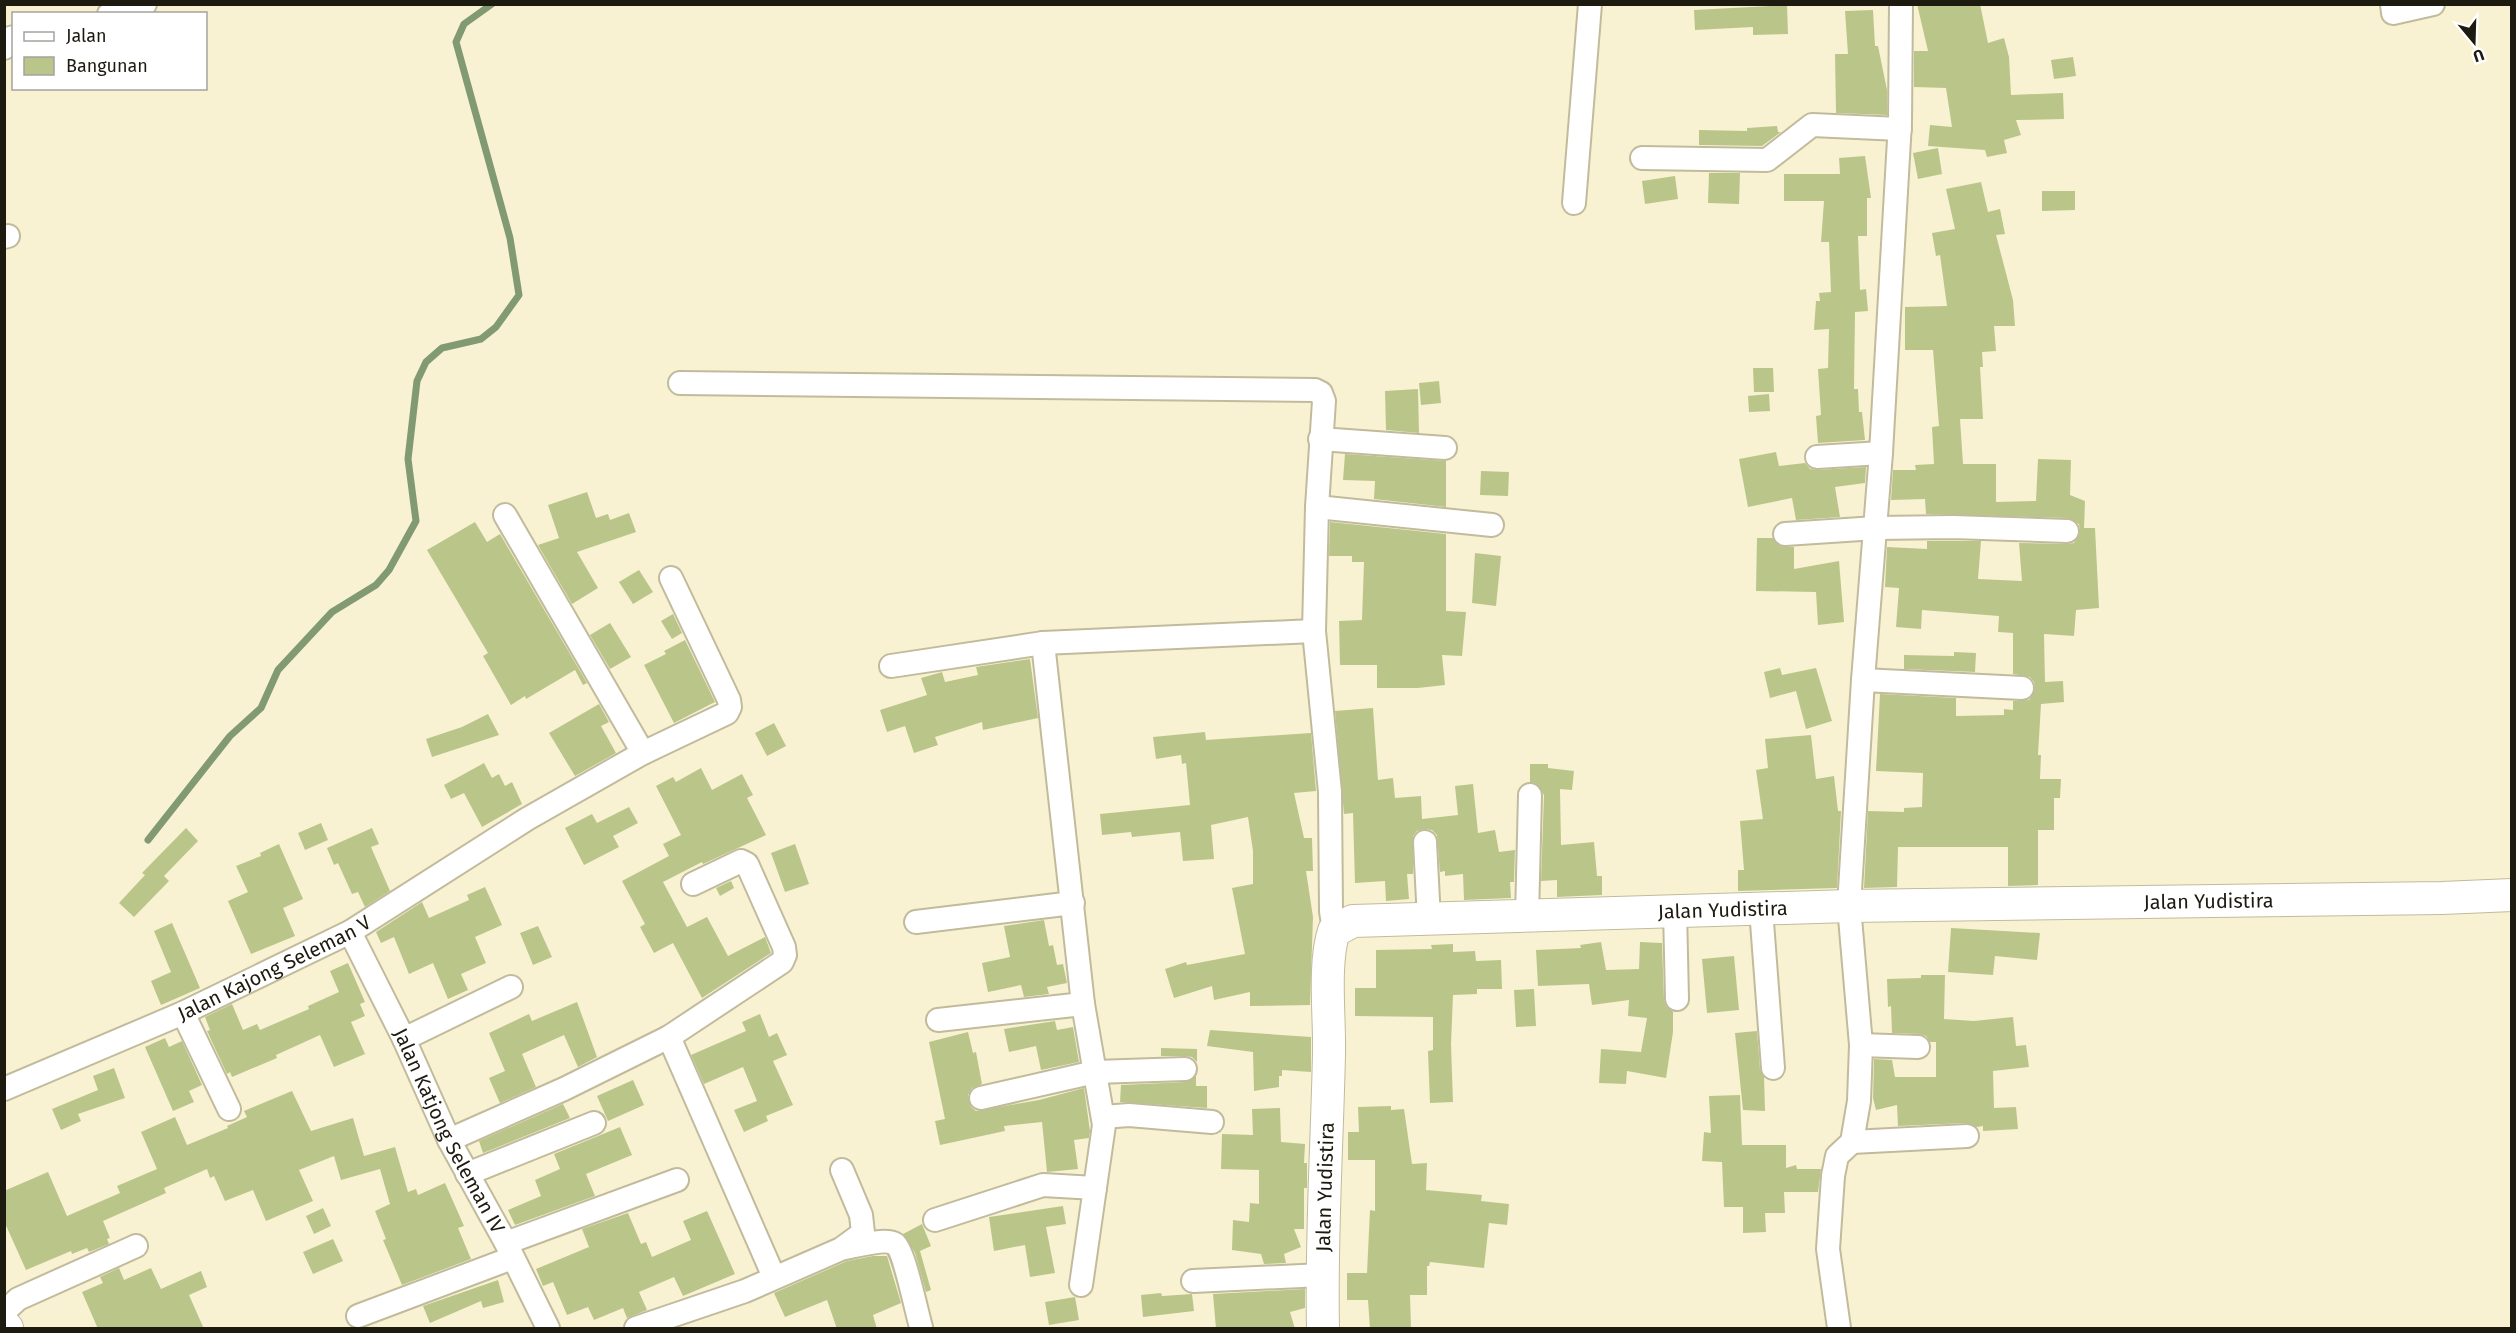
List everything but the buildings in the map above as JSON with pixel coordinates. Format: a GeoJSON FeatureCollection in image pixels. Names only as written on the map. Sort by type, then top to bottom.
{"type":"FeatureCollection","features":[{"type":"Feature","properties":{"kind":"street"},"geometry":{"type":"LineString","coordinates":[[116,12],[145,4]]}},
{"type":"Feature","properties":{"kind":"street"},"geometry":{"type":"LineString","coordinates":[[1574,203],[1590,4]]}},
{"type":"Feature","properties":{"kind":"street"},"geometry":{"type":"LineString","coordinates":[[1839,1329],[1828,1249],[1833,1176],[1837,1156],[1852,1142],[1859,1101],[1861,1045],[1849,906],[1863,680],[1881,453],[1900,129],[1901,4]]}},
{"type":"Feature","properties":{"kind":"street"},"geometry":{"type":"LineString","coordinates":[[2392,4],[2393,13],[2433,4]]}},
{"type":"Feature","properties":{"kind":"street"},"geometry":{"type":"LineString","coordinates":[[1642,158],[1767,160],[1812,124],[1900,129]]}},
{"type":"Feature","properties":{"kind":"street"},"geometry":{"type":"LineString","coordinates":[[680,383],[1315,390],[1321,393],[1324,401],[1317,507],[1314,631],[1330,792],[1331,911],[1334,931]]}},
{"type":"Feature","properties":{"kind":"street"},"geometry":{"type":"LineString","coordinates":[[1320,439],[1445,448]]}},
{"type":"Feature","properties":{"kind":"street"},"geometry":{"type":"LineString","coordinates":[[1817,457],[1881,453]]}},
{"type":"Feature","properties":{"kind":"street"},"geometry":{"type":"LineString","coordinates":[[1317,507],[1492,525]]}},
{"type":"Feature","properties":{"kind":"street"},"geometry":{"type":"LineString","coordinates":[[505,515],[642,753]]}},
{"type":"Feature","properties":{"kind":"street"},"geometry":{"type":"LineString","coordinates":[[1785,534],[1876,528],[1953,527],[2067,531]]}},
{"type":"Feature","properties":{"kind":"street","name":"Jalan Kajong Seleman V"},"geometry":{"type":"LineString","coordinates":[[4,1089],[183,1013],[350,932],[527,819],[642,753],[727,713],[730,707],[671,578]]}},
{"type":"Feature","properties":{"kind":"street"},"geometry":{"type":"LineString","coordinates":[[891,666],[1042,643],[1314,631]]}},
{"type":"Feature","properties":{"kind":"street"},"geometry":{"type":"LineString","coordinates":[[1042,643],[1074,903],[1083,1004],[1104,1125],[1081,1285]]}},
{"type":"Feature","properties":{"kind":"street"},"geometry":{"type":"LineString","coordinates":[[1863,680],[2022,688]]}},
{"type":"Feature","properties":{"kind":"street"},"geometry":{"type":"LineString","coordinates":[[1527,917],[1530,795]]}},
{"type":"Feature","properties":{"kind":"street"},"geometry":{"type":"LineString","coordinates":[[1425,842],[1429,920]]}},
{"type":"Feature","properties":{"kind":"street"},"geometry":{"type":"LineString","coordinates":[[449,1140],[564,1089],[669,1037],[782,962],[785,955],[784,947],[747,864],[741,861],[693,884]]}},
{"type":"Feature","properties":{"kind":"street","name":"Jalan Yudistira"},"geometry":{"type":"LineString","coordinates":[[1323,1329],[1322,1275],[1328,1100],[1329,960],[1334,931],[1353,921],[1849,906],[2442,898],[2511,895]]}},
{"type":"Feature","properties":{"kind":"street"},"geometry":{"type":"LineString","coordinates":[[916,922],[1074,903]]}},
{"type":"Feature","properties":{"kind":"street"},"geometry":{"type":"LineString","coordinates":[[1761,909],[1773,1068]]}},
{"type":"Feature","properties":{"kind":"street"},"geometry":{"type":"LineString","coordinates":[[1675,910],[1677,999]]}},
{"type":"Feature","properties":{"kind":"street","name":"Jalan Katjong Seleman IV"},"geometry":{"type":"LineString","coordinates":[[350,932],[404,1039],[449,1140],[509,1250],[548,1329]]}},
{"type":"Feature","properties":{"kind":"street"},"geometry":{"type":"LineString","coordinates":[[404,1039],[511,987]]}},
{"type":"Feature","properties":{"kind":"street"},"geometry":{"type":"LineString","coordinates":[[938,1020],[1083,1004]]}},
{"type":"Feature","properties":{"kind":"street"},"geometry":{"type":"LineString","coordinates":[[183,1013],[229,1109]]}},
{"type":"Feature","properties":{"kind":"street"},"geometry":{"type":"LineString","coordinates":[[669,1037],[774,1277]]}},
{"type":"Feature","properties":{"kind":"street"},"geometry":{"type":"LineString","coordinates":[[1861,1045],[1918,1047]]}},
{"type":"Feature","properties":{"kind":"street"},"geometry":{"type":"LineString","coordinates":[[981,1098],[1095,1072],[1185,1069]]}},
{"type":"Feature","properties":{"kind":"street"},"geometry":{"type":"LineString","coordinates":[[1103,1117],[1129,1114],[1212,1122]]}},
{"type":"Feature","properties":{"kind":"street"},"geometry":{"type":"LineString","coordinates":[[467,1174],[594,1123]]}},
{"type":"Feature","properties":{"kind":"street"},"geometry":{"type":"LineString","coordinates":[[1852,1142],[1967,1136]]}},
{"type":"Feature","properties":{"kind":"street"},"geometry":{"type":"LineString","coordinates":[[636,1329],[723,1299],[840,1249],[863,1233],[861,1215],[842,1170]]}},
{"type":"Feature","properties":{"kind":"street"},"geometry":{"type":"LineString","coordinates":[[358,1316],[677,1180]]}},
{"type":"Feature","properties":{"kind":"street"},"geometry":{"type":"LineString","coordinates":[[935,1220],[1043,1185],[1095,1188]]}},
{"type":"Feature","properties":{"kind":"street"},"geometry":{"type":"LineString","coordinates":[[840,1249],[887,1241],[895,1244],[902,1257],[921,1327]]}},
{"type":"Feature","properties":{"kind":"street"},"geometry":{"type":"LineString","coordinates":[[4,1312],[18,1299],[136,1246]]}},
{"type":"Feature","properties":{"kind":"street"},"geometry":{"type":"LineString","coordinates":[[1193,1281],[1322,1275]]}},
{"type":"Feature","properties":{"kind":"waterway"},"geometry":{"type":"LineString","coordinates":[[148,840],[230,736],[261,708],[278,670],[332,612],[376,585],[389,570],[416,521],[408,459],[417,381],[426,362],[442,348],[481,339],[496,327],[519,295],[510,238],[456,42],[464,24],[492,4]]}}]}
